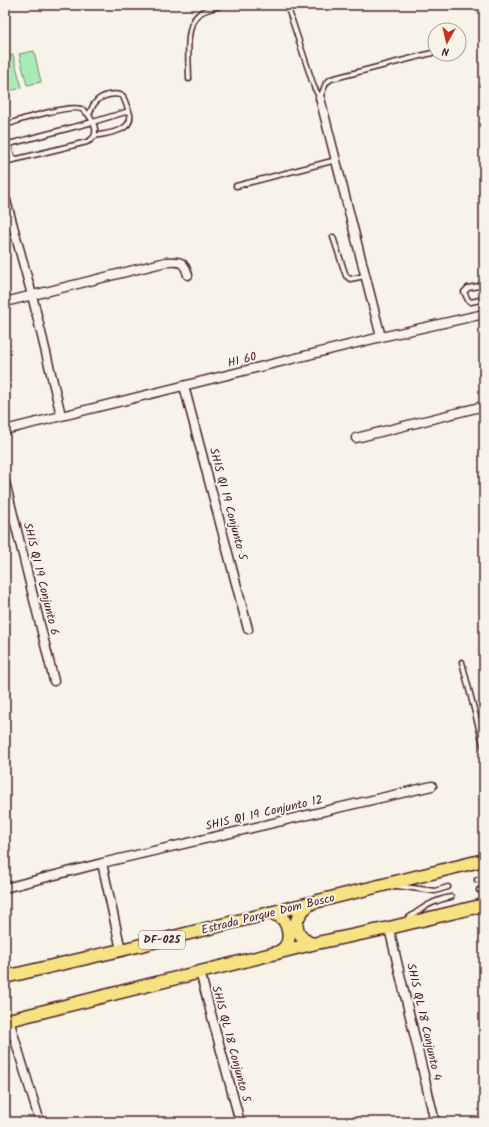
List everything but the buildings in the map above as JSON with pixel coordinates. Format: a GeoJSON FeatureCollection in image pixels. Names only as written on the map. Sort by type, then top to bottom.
{"type":"FeatureCollection","features":[{"type":"Feature","properties":{"kind":"main road","name":"Estrada Parque Dom Bosco"},"geometry":{"type":"LineString","coordinates":[[5,978],[484,860]]}},
{"type":"Feature","properties":{"kind":"main road"},"geometry":{"type":"LineString","coordinates":[[311,903],[302,910],[297,917],[297,928],[301,937],[312,944]]}},
{"type":"Feature","properties":{"kind":"main road"},"geometry":{"type":"LineString","coordinates":[[7,1020],[312,944],[484,905]]}},
{"type":"Feature","properties":{"kind":"main road"},"geometry":{"type":"LineString","coordinates":[[270,913],[279,916],[285,922],[288,932],[286,947],[274,954]]}},
{"type":"Feature","properties":{"kind":"street"},"geometry":{"type":"LineString","coordinates":[[320,98],[381,337]]}},
{"type":"Feature","properties":{"kind":"street"},"geometry":{"type":"LineString","coordinates":[[5,197],[32,295],[61,415]]}},
{"type":"Feature","properties":{"kind":"street"},"geometry":{"type":"LineString","coordinates":[[5,302],[166,262],[183,264],[188,275]]}},
{"type":"Feature","properties":{"kind":"street","name":"HI 60"},"geometry":{"type":"LineString","coordinates":[[5,430],[381,337],[484,314]]}},
{"type":"Feature","properties":{"kind":"street","name":"SHIS QI 19 Conjunto 5"},"geometry":{"type":"LineString","coordinates":[[184,386],[248,629]]}},
{"type":"Feature","properties":{"kind":"street"},"geometry":{"type":"LineString","coordinates":[[356,438],[484,406]]}},
{"type":"Feature","properties":{"kind":"street","name":"SHIS QI 19 Conjunto 6"},"geometry":{"type":"LineString","coordinates":[[5,482],[54,681]]}},
{"type":"Feature","properties":{"kind":"street","name":"SHIS QI 19 Conjunto 12"},"geometry":{"type":"LineString","coordinates":[[5,888],[432,786]]}},
{"type":"Feature","properties":{"kind":"street"},"geometry":{"type":"LineString","coordinates":[[102,864],[121,950]]}},
{"type":"Feature","properties":{"kind":"street","name":"SHIS QL 18 Conjunto 4"},"geometry":{"type":"LineString","coordinates":[[394,926],[435,1122]]}},
{"type":"Feature","properties":{"kind":"street","name":"SHIS QL 18 Conjunto 5"},"geometry":{"type":"LineString","coordinates":[[200,972],[240,1122]]}},
{"type":"Feature","properties":{"kind":"street"},"geometry":{"type":"LineString","coordinates":[[7,1020],[40,1122]]}},
{"type":"Feature","properties":{"kind":"lane"},"geometry":{"type":"LineString","coordinates":[[189,79],[188,32],[199,14],[222,5]]}},
{"type":"Feature","properties":{"kind":"lane"},"geometry":{"type":"LineString","coordinates":[[287,5],[314,88],[320,98]]}},
{"type":"Feature","properties":{"kind":"lane"},"geometry":{"type":"LineString","coordinates":[[320,98],[326,83],[331,79],[427,54]]}},
{"type":"Feature","properties":{"kind":"lane"},"geometry":{"type":"LineString","coordinates":[[5,162],[87,142],[95,136],[125,127],[130,120],[123,96],[118,94],[110,94],[97,101],[89,115]]}},
{"type":"Feature","properties":{"kind":"lane"},"geometry":{"type":"LineString","coordinates":[[5,126],[20,120],[72,108],[82,109],[89,115],[93,122],[95,136]]}},
{"type":"Feature","properties":{"kind":"lane"},"geometry":{"type":"LineString","coordinates":[[9,144],[93,122],[128,111]]}},
{"type":"Feature","properties":{"kind":"lane"},"geometry":{"type":"LineString","coordinates":[[5,132],[13,159]]}},
{"type":"Feature","properties":{"kind":"lane"},"geometry":{"type":"LineString","coordinates":[[236,186],[336,160]]}},
{"type":"Feature","properties":{"kind":"lane"},"geometry":{"type":"LineString","coordinates":[[333,237],[346,276],[350,279],[365,276]]}},
{"type":"Feature","properties":{"kind":"lane"},"geometry":{"type":"LineString","coordinates":[[484,285],[468,288],[464,292],[468,300],[471,302],[484,299]]}},
{"type":"Feature","properties":{"kind":"lane"},"geometry":{"type":"LineString","coordinates":[[462,662],[484,748]]}},
{"type":"Feature","properties":{"kind":"lane"},"geometry":{"type":"LineString","coordinates":[[477,880],[484,878]]}},
{"type":"Feature","properties":{"kind":"lane"},"geometry":{"type":"LineString","coordinates":[[385,885],[435,890],[448,887]]}},
{"type":"Feature","properties":{"kind":"lane"},"geometry":{"type":"LineString","coordinates":[[435,890],[437,900]]}},
{"type":"Feature","properties":{"kind":"lane"},"geometry":{"type":"LineString","coordinates":[[394,926],[428,904],[437,900],[451,897]]}},
{"type":"Feature","properties":{"kind":"green space"},"geometry":{"type":"Polygon","coordinates":[[[34,51],[41,82],[27,85],[19,54],[34,51]]]}},
{"type":"Feature","properties":{"kind":"green space"},"geometry":{"type":"Polygon","coordinates":[[[13,55],[22,88],[5,92],[5,57],[13,55]]]}}]}
